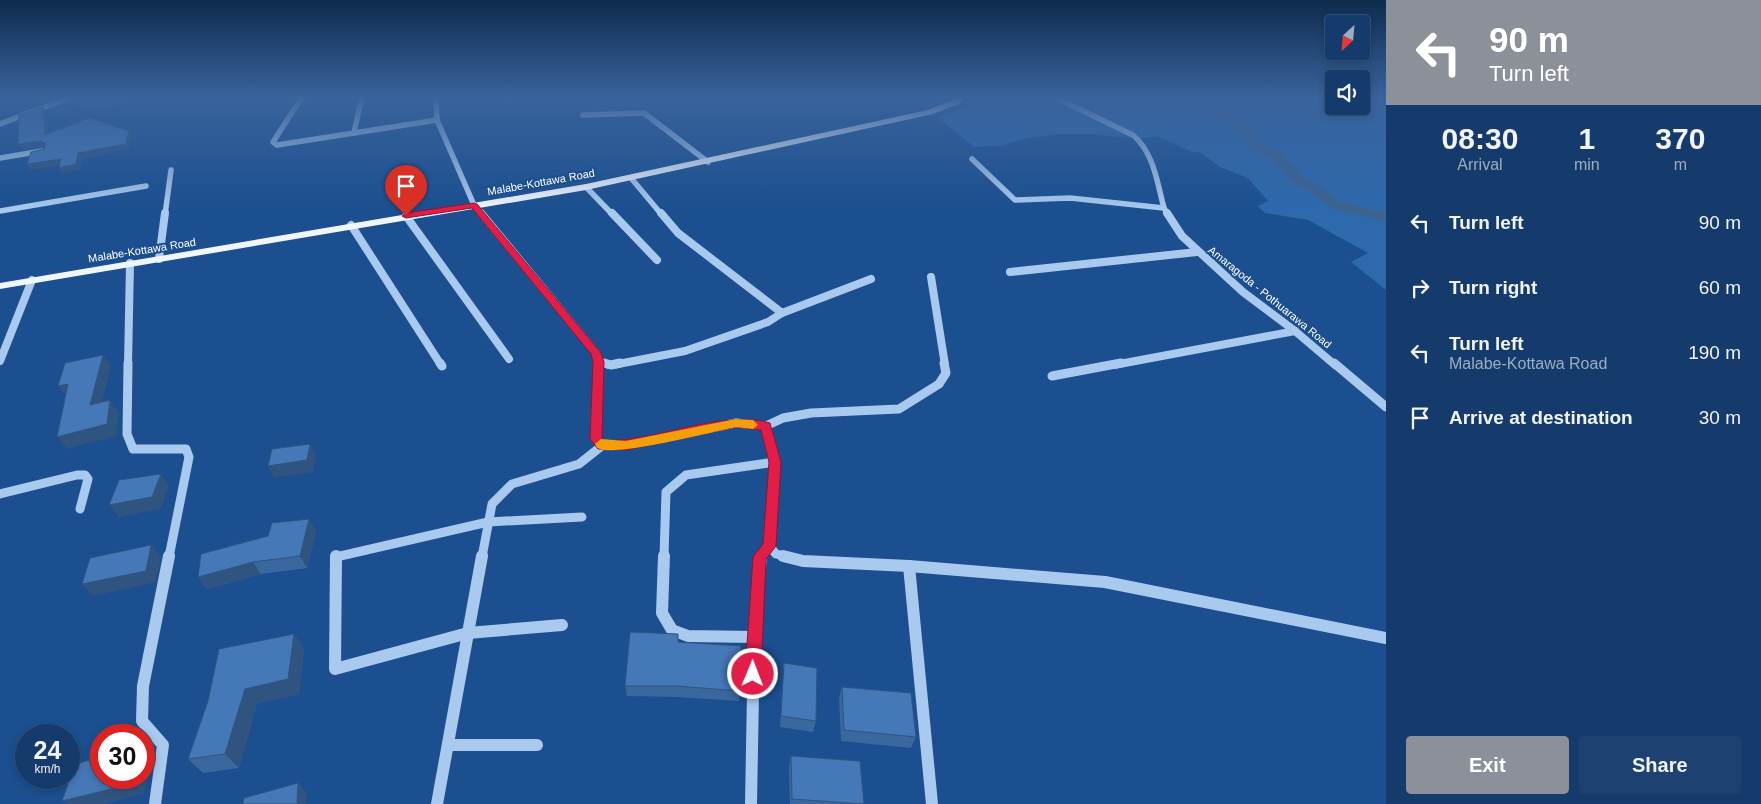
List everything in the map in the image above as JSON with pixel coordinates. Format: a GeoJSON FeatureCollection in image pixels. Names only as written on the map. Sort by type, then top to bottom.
{"type":"FeatureCollection","features":[{"type":"Feature","properties":{"kind":"main road","name":"Malabe-Kottawa Road"},"geometry":{"type":"LineString","coordinates":[[0,286],[130,262],[159,259],[630,178],[830,135]]}},
{"type":"Feature","properties":{"kind":"street"},"geometry":{"type":"LineString","coordinates":[[278,135],[273,142],[277,145],[339,135]]}},
{"type":"Feature","properties":{"kind":"street"},"geometry":{"type":"LineString","coordinates":[[442,135],[474,205],[596,353],[599,362],[596,439],[602,446]]}},
{"type":"Feature","properties":{"kind":"street"},"geometry":{"type":"LineString","coordinates":[[672,135],[708,162]]}},
{"type":"Feature","properties":{"kind":"street","name":"Amaragoda - Pothuarawa Road"},"geometry":{"type":"LineString","coordinates":[[1132,135],[1141,142],[1149,154],[1164,208],[1182,236],[1197,252],[1243,292],[1295,331],[1386,407]]}},
{"type":"Feature","properties":{"kind":"street"},"geometry":{"type":"LineString","coordinates":[[0,158],[45,151]]}},
{"type":"Feature","properties":{"kind":"street"},"geometry":{"type":"LineString","coordinates":[[972,159],[1015,200],[1070,198],[1164,208]]}},
{"type":"Feature","properties":{"kind":"street"},"geometry":{"type":"LineString","coordinates":[[159,259],[171,170]]}},
{"type":"Feature","properties":{"kind":"street"},"geometry":{"type":"LineString","coordinates":[[630,178],[678,233],[782,313]]}},
{"type":"Feature","properties":{"kind":"street"},"geometry":{"type":"LineString","coordinates":[[0,211],[146,186]]}},
{"type":"Feature","properties":{"kind":"street"},"geometry":{"type":"LineString","coordinates":[[586,186],[657,260]]}},
{"type":"Feature","properties":{"kind":"street"},"geometry":{"type":"LineString","coordinates":[[406,216],[509,359]]}},
{"type":"Feature","properties":{"kind":"street"},"geometry":{"type":"LineString","coordinates":[[351,225],[442,366]]}},
{"type":"Feature","properties":{"kind":"street"},"geometry":{"type":"LineString","coordinates":[[1010,272],[1197,252]]}},
{"type":"Feature","properties":{"kind":"street"},"geometry":{"type":"LineString","coordinates":[[130,262],[127,434],[133,449],[186,450],[189,457],[144,686],[142,721],[163,745],[155,804]]}},
{"type":"Feature","properties":{"kind":"street"},"geometry":{"type":"LineString","coordinates":[[437,804],[492,504],[512,484],[579,464],[602,446],[626,445],[736,423],[766,426],[783,418],[811,413],[898,409],[939,384],[946,373],[931,277]]}},
{"type":"Feature","properties":{"kind":"street"},"geometry":{"type":"LineString","coordinates":[[599,362],[612,364],[685,352],[768,322],[782,313],[871,279]]}},
{"type":"Feature","properties":{"kind":"street"},"geometry":{"type":"LineString","coordinates":[[0,361],[32,280]]}},
{"type":"Feature","properties":{"kind":"street"},"geometry":{"type":"LineString","coordinates":[[1052,376],[1295,331]]}},
{"type":"Feature","properties":{"kind":"street"},"geometry":{"type":"LineString","coordinates":[[750,804],[754,637],[760,557],[769,546],[775,462],[766,426]]}},
{"type":"Feature","properties":{"kind":"street"},"geometry":{"type":"LineString","coordinates":[[754,637],[688,636],[672,630],[662,613],[666,492],[686,475],[775,462]]}},
{"type":"Feature","properties":{"kind":"street"},"geometry":{"type":"LineString","coordinates":[[0,494],[77,475],[85,475],[88,479],[80,509]]}},
{"type":"Feature","properties":{"kind":"street"},"geometry":{"type":"LineString","coordinates":[[562,625],[468,633],[335,669],[336,556],[488,522],[582,517]]}},
{"type":"Feature","properties":{"kind":"street"},"geometry":{"type":"LineString","coordinates":[[769,546],[776,554],[803,561],[910,566],[1105,582],[1386,638]]}},
{"type":"Feature","properties":{"kind":"street"},"geometry":{"type":"LineString","coordinates":[[910,566],[932,804]]}},
{"type":"Feature","properties":{"kind":"street"},"geometry":{"type":"LineString","coordinates":[[448,745],[537,745]]}},
{"type":"Feature","properties":{"kind":"shaded area"},"geometry":{"type":"Polygon","coordinates":[[[959,135],[1055,135],[1028,138],[1003,145],[974,147],[959,135]]]}},
{"type":"Feature","properties":{"kind":"shaded area"},"geometry":{"type":"Polygon","coordinates":[[[1098,135],[1386,135],[1386,290],[1351,262],[1368,253],[1308,220],[1265,213],[1258,206],[1268,201],[1248,178],[1220,167],[1200,152],[1192,152],[1157,136],[1139,139],[1098,135]]]}},
{"type":"Feature","properties":{"kind":"building"},"geometry":{"type":"Polygon","coordinates":[[[18,135],[128,135],[126,144],[78,153],[76,164],[59,168],[61,159],[27,164],[31,152],[44,149],[46,144],[41,141],[18,144],[18,135]]]}},
{"type":"Feature","properties":{"kind":"building"},"geometry":{"type":"Polygon","coordinates":[[[103,355],[90,405],[110,400],[107,424],[57,437],[68,384],[58,386],[65,363],[103,355]]]}},
{"type":"Feature","properties":{"kind":"building"},"geometry":{"type":"Polygon","coordinates":[[[310,444],[307,460],[268,466],[272,449],[310,444]]]}},
{"type":"Feature","properties":{"kind":"building"},"geometry":{"type":"Polygon","coordinates":[[[161,474],[152,497],[109,505],[119,480],[161,474]]]}},
{"type":"Feature","properties":{"kind":"building"},"geometry":{"type":"Polygon","coordinates":[[[309,519],[300,556],[253,562],[198,577],[201,554],[268,536],[272,523],[309,519]]]}},
{"type":"Feature","properties":{"kind":"building"},"geometry":{"type":"Polygon","coordinates":[[[151,545],[146,571],[82,584],[90,558],[151,545]]]}},
{"type":"Feature","properties":{"kind":"building"},"geometry":{"type":"Polygon","coordinates":[[[630,632],[678,634],[678,642],[741,646],[740,691],[676,686],[625,686],[630,632]]]}},
{"type":"Feature","properties":{"kind":"building"},"geometry":{"type":"Polygon","coordinates":[[[294,634],[288,679],[245,689],[225,754],[188,759],[208,701],[219,649],[294,634]]]}},
{"type":"Feature","properties":{"kind":"building"},"geometry":{"type":"Polygon","coordinates":[[[784,663],[817,668],[816,721],[781,716],[784,663]]]}},
{"type":"Feature","properties":{"kind":"building"},"geometry":{"type":"Polygon","coordinates":[[[842,687],[911,693],[916,737],[844,730],[842,687]]]}},
{"type":"Feature","properties":{"kind":"building"},"geometry":{"type":"Polygon","coordinates":[[[791,756],[860,761],[864,804],[792,799],[791,756]]]}},
{"type":"Feature","properties":{"kind":"building"},"geometry":{"type":"Polygon","coordinates":[[[90,760],[90,789],[111,789],[62,801],[66,789],[80,789],[80,763],[90,760]]]}},
{"type":"Feature","properties":{"kind":"building"},"geometry":{"type":"Polygon","coordinates":[[[298,783],[297,804],[243,804],[244,798],[298,783]]]}},
{"type":"Feature","properties":{"kind":"waterway"},"geometry":{"type":"LineString","coordinates":[[1247,135],[1249,142],[1277,156],[1299,181],[1314,188],[1336,205],[1386,218]]}},
{"type":"Feature","properties":{"kind":"slow traffic"},"geometry":{"type":"LineString","coordinates":[[601,444],[602,446],[626,445],[736,423],[753,425]]}},
{"type":"Feature","properties":{"kind":"route"},"geometry":{"type":"LineString","coordinates":[[406,216],[474,205],[596,353],[599,362],[596,439],[602,446],[626,445],[736,423],[766,426],[775,462],[769,546],[760,557],[753,674]]}}]}
